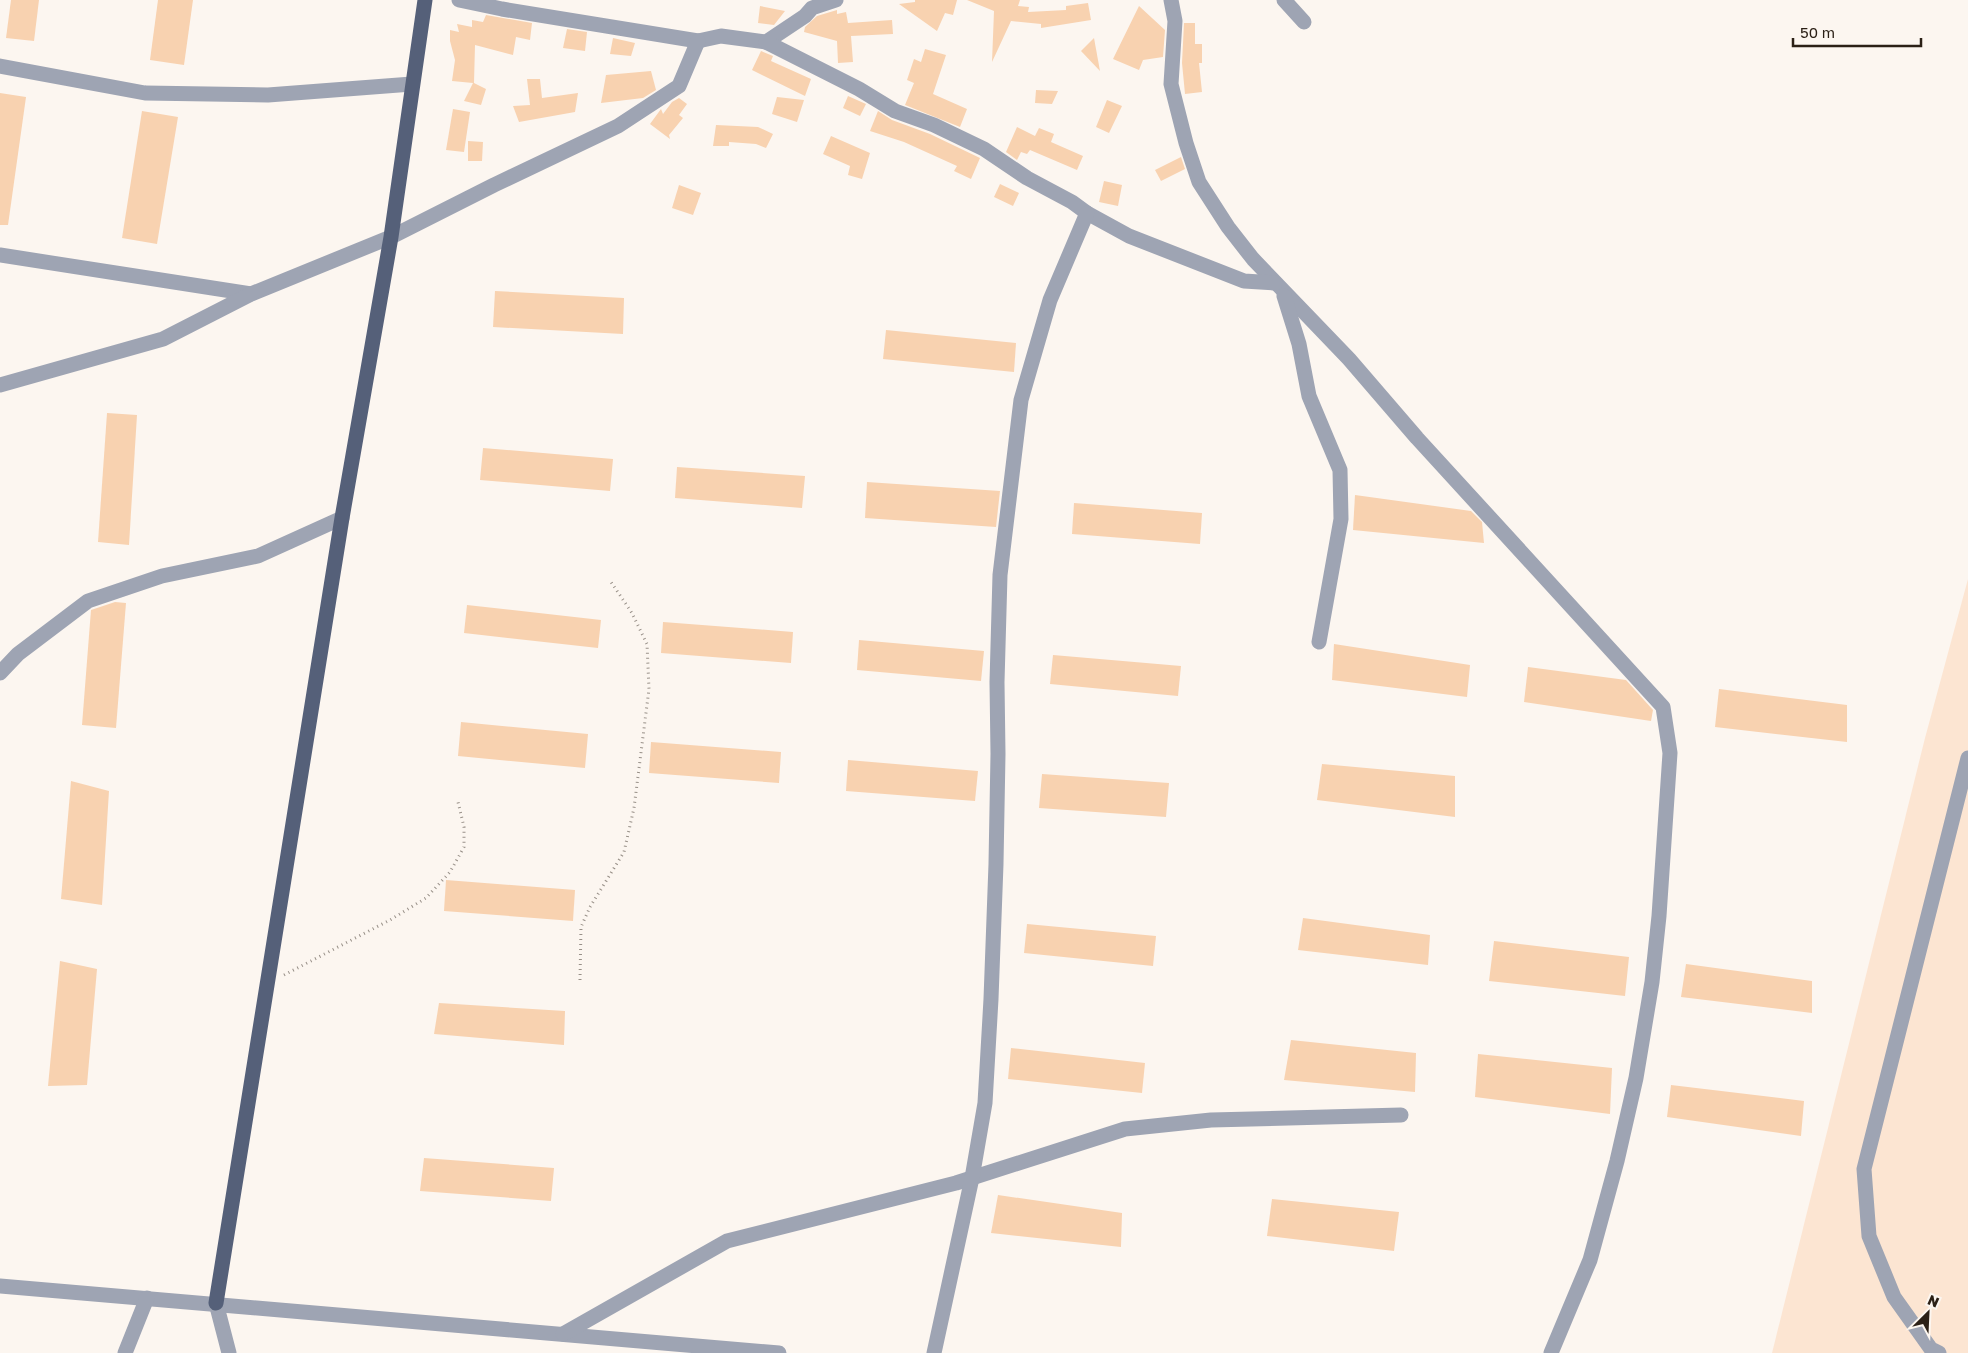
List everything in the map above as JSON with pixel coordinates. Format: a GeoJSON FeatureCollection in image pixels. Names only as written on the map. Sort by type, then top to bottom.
{"type":"FeatureCollection","features":[{"type":"Feature","properties":{"kind":"main road"},"geometry":{"type":"LineString","coordinates":[[216,1303],[342,518],[391,237],[425,0]]}},
{"type":"Feature","properties":{"kind":"street"},"geometry":{"type":"LineString","coordinates":[[459,0],[502,9],[698,41],[721,36],[766,42],[859,89],[895,111],[934,125],[984,148],[1027,178],[1129,236],[1235,277],[1279,287]]}},
{"type":"Feature","properties":{"kind":"street"},"geometry":{"type":"LineString","coordinates":[[766,42],[805,16],[812,8],[836,0]]}},
{"type":"Feature","properties":{"kind":"street"},"geometry":{"type":"LineString","coordinates":[[1171,0],[1175,21],[1171,84],[1186,143],[1199,182],[1228,228],[1279,287],[1348,359],[1417,438],[1663,707],[1670,753],[1659,916],[1652,982],[1636,1078],[1617,1161],[1590,1260],[1551,1353]]}},
{"type":"Feature","properties":{"kind":"street"},"geometry":{"type":"LineString","coordinates":[[1284,0],[1304,22]]}},
{"type":"Feature","properties":{"kind":"street"},"geometry":{"type":"LineString","coordinates":[[0,385],[163,338],[250,294],[391,237],[494,184],[618,126],[679,86],[698,41]]}},
{"type":"Feature","properties":{"kind":"street"},"geometry":{"type":"LineString","coordinates":[[0,66],[146,93],[268,95],[412,84]]}},
{"type":"Feature","properties":{"kind":"street"},"geometry":{"type":"LineString","coordinates":[[934,1353],[972,1178],[985,1103],[991,999],[1000,575],[1021,400],[1050,300],[1087,213]]}},
{"type":"Feature","properties":{"kind":"street"},"geometry":{"type":"LineString","coordinates":[[0,255],[250,294]]}},
{"type":"Feature","properties":{"kind":"street"},"geometry":{"type":"LineString","coordinates":[[1279,287],[1299,344],[1309,396],[1340,470],[1341,519],[1319,642]]}},
{"type":"Feature","properties":{"kind":"street"},"geometry":{"type":"LineString","coordinates":[[0,673],[18,654],[88,601],[162,576],[258,556],[342,518]]}},
{"type":"Feature","properties":{"kind":"street"},"geometry":{"type":"LineString","coordinates":[[1939,1353],[1931,1349],[1894,1297],[1868,1236],[1864,1169],[1968,758]]}},
{"type":"Feature","properties":{"kind":"street"},"geometry":{"type":"LineString","coordinates":[[564,1334],[727,1241],[972,1178],[1125,1129],[1211,1120],[1401,1115]]}},
{"type":"Feature","properties":{"kind":"street"},"geometry":{"type":"LineString","coordinates":[[0,1286],[216,1303],[779,1353]]}},
{"type":"Feature","properties":{"kind":"street"},"geometry":{"type":"LineString","coordinates":[[125,1353],[147,1298]]}},
{"type":"Feature","properties":{"kind":"street"},"geometry":{"type":"LineString","coordinates":[[216,1303],[229,1353]]}},
{"type":"Feature","properties":{"kind":"path"},"geometry":{"type":"LineString","coordinates":[[580,980],[581,927],[590,907],[624,852],[634,808],[650,689],[647,644],[632,614],[611,582]]}},
{"type":"Feature","properties":{"kind":"path"},"geometry":{"type":"LineString","coordinates":[[267,984],[390,920],[426,898],[450,872],[464,847],[464,827],[458,802]]}},
{"type":"Feature","properties":{"kind":"shaded area"},"geometry":{"type":"Polygon","coordinates":[[[1968,579],[1968,1353],[1772,1353],[1925,738],[1968,579]]]}},
{"type":"Feature","properties":{"kind":"building"},"geometry":{"type":"Polygon","coordinates":[[[11,0],[39,0],[34,41],[6,38],[11,0]]]}},
{"type":"Feature","properties":{"kind":"building"},"geometry":{"type":"Polygon","coordinates":[[[158,0],[193,0],[184,65],[150,60],[158,0]]]}},
{"type":"Feature","properties":{"kind":"building"},"geometry":{"type":"Polygon","coordinates":[[[915,0],[957,0],[953,15],[945,13],[937,31],[899,4],[915,2],[915,0]]]}},
{"type":"Feature","properties":{"kind":"building"},"geometry":{"type":"Polygon","coordinates":[[[967,0],[1020,0],[1018,6],[1029,7],[1028,12],[1066,10],[1066,6],[1088,3],[1091,20],[1041,28],[1041,24],[1011,21],[992,62],[994,11],[967,0]]]}},
{"type":"Feature","properties":{"kind":"building"},"geometry":{"type":"Polygon","coordinates":[[[760,6],[785,11],[774,25],[758,23],[760,6]]]}},
{"type":"Feature","properties":{"kind":"building"},"geometry":{"type":"Polygon","coordinates":[[[1139,6],[1165,30],[1163,57],[1143,60],[1139,70],[1113,59],[1139,6]]]}},
{"type":"Feature","properties":{"kind":"building"},"geometry":{"type":"Polygon","coordinates":[[[837,10],[837,14],[846,12],[848,23],[892,20],[893,34],[851,36],[853,62],[838,63],[837,41],[804,32],[805,27],[817,16],[837,10]]]}},
{"type":"Feature","properties":{"kind":"building"},"geometry":{"type":"Polygon","coordinates":[[[486,15],[532,23],[530,40],[516,37],[513,55],[475,45],[474,83],[486,89],[481,105],[464,101],[473,83],[452,81],[455,60],[450,41],[450,30],[459,32],[457,24],[472,27],[472,20],[483,22],[486,15]]]}},
{"type":"Feature","properties":{"kind":"building"},"geometry":{"type":"Polygon","coordinates":[[[1184,23],[1195,23],[1195,44],[1202,44],[1202,63],[1199,63],[1202,92],[1185,94],[1182,63],[1184,23]]]}},
{"type":"Feature","properties":{"kind":"building"},"geometry":{"type":"Polygon","coordinates":[[[567,29],[587,32],[585,51],[563,48],[567,29]]]}},
{"type":"Feature","properties":{"kind":"building"},"geometry":{"type":"Polygon","coordinates":[[[613,38],[635,43],[631,56],[610,54],[613,38]]]}},
{"type":"Feature","properties":{"kind":"building"},"geometry":{"type":"Polygon","coordinates":[[[1094,38],[1100,71],[1081,51],[1094,38]]]}},
{"type":"Feature","properties":{"kind":"building"},"geometry":{"type":"Polygon","coordinates":[[[925,49],[946,55],[933,94],[967,109],[960,127],[905,105],[914,83],[907,80],[914,59],[921,62],[925,49]]]}},
{"type":"Feature","properties":{"kind":"building"},"geometry":{"type":"Polygon","coordinates":[[[761,51],[773,56],[771,61],[811,79],[805,96],[752,70],[761,51]]]}},
{"type":"Feature","properties":{"kind":"building"},"geometry":{"type":"Polygon","coordinates":[[[651,71],[656,90],[643,98],[601,103],[606,75],[651,71]]]}},
{"type":"Feature","properties":{"kind":"building"},"geometry":{"type":"Polygon","coordinates":[[[527,79],[540,79],[542,98],[578,93],[575,112],[519,122],[513,106],[530,105],[527,79]]]}},
{"type":"Feature","properties":{"kind":"building"},"geometry":{"type":"Polygon","coordinates":[[[1036,90],[1058,91],[1052,104],[1035,103],[1036,90]]]}},
{"type":"Feature","properties":{"kind":"building"},"geometry":{"type":"Polygon","coordinates":[[[0,93],[26,97],[8,225],[0,225],[0,93]]]}},
{"type":"Feature","properties":{"kind":"building"},"geometry":{"type":"Polygon","coordinates":[[[848,96],[866,104],[860,116],[843,108],[848,96]]]}},
{"type":"Feature","properties":{"kind":"building"},"geometry":{"type":"Polygon","coordinates":[[[777,97],[804,100],[797,122],[772,114],[777,97]]]}},
{"type":"Feature","properties":{"kind":"building"},"geometry":{"type":"Polygon","coordinates":[[[679,98],[687,104],[679,115],[683,118],[669,135],[670,139],[650,124],[661,109],[663,114],[672,102],[679,98]]]}},
{"type":"Feature","properties":{"kind":"building"},"geometry":{"type":"Polygon","coordinates":[[[1107,100],[1122,106],[1109,133],[1096,127],[1107,100]]]}},
{"type":"Feature","properties":{"kind":"building"},"geometry":{"type":"Polygon","coordinates":[[[453,109],[470,112],[464,152],[446,150],[453,109]]]}},
{"type":"Feature","properties":{"kind":"building"},"geometry":{"type":"Polygon","coordinates":[[[142,111],[178,117],[157,244],[122,238],[142,111]]]}},
{"type":"Feature","properties":{"kind":"building"},"geometry":{"type":"Polygon","coordinates":[[[878,111],[892,120],[930,134],[980,158],[971,179],[954,171],[957,166],[904,142],[870,131],[878,111]]]}},
{"type":"Feature","properties":{"kind":"building"},"geometry":{"type":"Polygon","coordinates":[[[716,125],[758,127],[773,134],[766,148],[756,144],[729,142],[729,146],[713,146],[716,125]]]}},
{"type":"Feature","properties":{"kind":"building"},"geometry":{"type":"Polygon","coordinates":[[[1017,127],[1035,136],[1039,128],[1054,134],[1051,142],[1083,156],[1077,170],[1030,150],[1027,154],[1021,152],[1017,160],[1006,152],[1017,127]]]}},
{"type":"Feature","properties":{"kind":"building"},"geometry":{"type":"Polygon","coordinates":[[[831,136],[870,153],[862,179],[848,175],[850,166],[823,154],[831,136]]]}},
{"type":"Feature","properties":{"kind":"building"},"geometry":{"type":"Polygon","coordinates":[[[468,141],[483,142],[482,161],[468,161],[468,141]]]}},
{"type":"Feature","properties":{"kind":"building"},"geometry":{"type":"Polygon","coordinates":[[[1181,157],[1185,169],[1161,181],[1155,170],[1181,157]]]}},
{"type":"Feature","properties":{"kind":"building"},"geometry":{"type":"Polygon","coordinates":[[[1104,181],[1122,185],[1118,206],[1099,202],[1104,181]]]}},
{"type":"Feature","properties":{"kind":"building"},"geometry":{"type":"Polygon","coordinates":[[[1000,184],[1019,193],[1013,206],[994,197],[1000,184]]]}},
{"type":"Feature","properties":{"kind":"building"},"geometry":{"type":"Polygon","coordinates":[[[679,185],[701,193],[693,215],[672,208],[679,185]]]}},
{"type":"Feature","properties":{"kind":"building"},"geometry":{"type":"Polygon","coordinates":[[[495,291],[624,298],[623,334],[493,327],[495,291]]]}},
{"type":"Feature","properties":{"kind":"building"},"geometry":{"type":"Polygon","coordinates":[[[886,330],[1016,343],[1014,372],[883,359],[886,330]]]}},
{"type":"Feature","properties":{"kind":"building"},"geometry":{"type":"Polygon","coordinates":[[[107,413],[137,415],[129,545],[98,542],[107,413]]]}},
{"type":"Feature","properties":{"kind":"building"},"geometry":{"type":"Polygon","coordinates":[[[483,448],[613,459],[610,491],[480,480],[483,448]]]}},
{"type":"Feature","properties":{"kind":"building"},"geometry":{"type":"Polygon","coordinates":[[[677,467],[805,476],[802,508],[675,498],[677,467]]]}},
{"type":"Feature","properties":{"kind":"building"},"geometry":{"type":"Polygon","coordinates":[[[867,482],[1000,491],[996,527],[865,518],[867,482]]]}},
{"type":"Feature","properties":{"kind":"building"},"geometry":{"type":"Polygon","coordinates":[[[1355,495],[1471,511],[1482,522],[1484,543],[1353,530],[1355,495]]]}},
{"type":"Feature","properties":{"kind":"building"},"geometry":{"type":"Polygon","coordinates":[[[1074,503],[1202,513],[1200,544],[1072,534],[1074,503]]]}},
{"type":"Feature","properties":{"kind":"building"},"geometry":{"type":"Polygon","coordinates":[[[115,602],[126,603],[116,728],[82,725],[91,610],[115,602]]]}},
{"type":"Feature","properties":{"kind":"building"},"geometry":{"type":"Polygon","coordinates":[[[467,605],[601,620],[598,648],[464,633],[467,605]]]}},
{"type":"Feature","properties":{"kind":"building"},"geometry":{"type":"Polygon","coordinates":[[[663,622],[793,632],[791,663],[661,653],[663,622]]]}},
{"type":"Feature","properties":{"kind":"building"},"geometry":{"type":"Polygon","coordinates":[[[859,640],[984,651],[981,681],[857,670],[859,640]]]}},
{"type":"Feature","properties":{"kind":"building"},"geometry":{"type":"Polygon","coordinates":[[[1334,644],[1470,665],[1467,697],[1332,680],[1334,644]]]}},
{"type":"Feature","properties":{"kind":"building"},"geometry":{"type":"Polygon","coordinates":[[[1053,655],[1181,666],[1178,696],[1050,684],[1053,655]]]}},
{"type":"Feature","properties":{"kind":"building"},"geometry":{"type":"Polygon","coordinates":[[[1528,667],[1626,680],[1653,710],[1651,721],[1524,702],[1528,667]]]}},
{"type":"Feature","properties":{"kind":"building"},"geometry":{"type":"Polygon","coordinates":[[[1719,689],[1847,705],[1847,742],[1715,727],[1719,689]]]}},
{"type":"Feature","properties":{"kind":"building"},"geometry":{"type":"Polygon","coordinates":[[[461,722],[588,734],[585,768],[458,756],[461,722]]]}},
{"type":"Feature","properties":{"kind":"building"},"geometry":{"type":"Polygon","coordinates":[[[651,742],[781,752],[779,783],[649,773],[651,742]]]}},
{"type":"Feature","properties":{"kind":"building"},"geometry":{"type":"Polygon","coordinates":[[[848,760],[978,771],[975,801],[846,791],[848,760]]]}},
{"type":"Feature","properties":{"kind":"building"},"geometry":{"type":"Polygon","coordinates":[[[1322,764],[1455,776],[1455,817],[1317,800],[1322,764]]]}},
{"type":"Feature","properties":{"kind":"building"},"geometry":{"type":"Polygon","coordinates":[[[1042,774],[1169,783],[1166,817],[1039,808],[1042,774]]]}},
{"type":"Feature","properties":{"kind":"building"},"geometry":{"type":"Polygon","coordinates":[[[71,781],[109,791],[102,905],[61,899],[71,781]]]}},
{"type":"Feature","properties":{"kind":"building"},"geometry":{"type":"Polygon","coordinates":[[[446,880],[575,890],[573,921],[444,911],[446,880]]]}},
{"type":"Feature","properties":{"kind":"building"},"geometry":{"type":"Polygon","coordinates":[[[1303,918],[1430,935],[1428,965],[1298,950],[1303,918]]]}},
{"type":"Feature","properties":{"kind":"building"},"geometry":{"type":"Polygon","coordinates":[[[1027,924],[1156,936],[1153,966],[1024,953],[1027,924]]]}},
{"type":"Feature","properties":{"kind":"building"},"geometry":{"type":"Polygon","coordinates":[[[1494,941],[1629,957],[1625,996],[1489,981],[1494,941]]]}},
{"type":"Feature","properties":{"kind":"building"},"geometry":{"type":"Polygon","coordinates":[[[60,961],[97,969],[87,1085],[48,1086],[60,961]]]}},
{"type":"Feature","properties":{"kind":"building"},"geometry":{"type":"Polygon","coordinates":[[[1686,964],[1812,981],[1812,1013],[1681,997],[1686,964]]]}},
{"type":"Feature","properties":{"kind":"building"},"geometry":{"type":"Polygon","coordinates":[[[439,1003],[565,1011],[564,1045],[434,1034],[439,1003]]]}},
{"type":"Feature","properties":{"kind":"building"},"geometry":{"type":"Polygon","coordinates":[[[1291,1040],[1416,1053],[1415,1092],[1284,1080],[1291,1040]]]}},
{"type":"Feature","properties":{"kind":"building"},"geometry":{"type":"Polygon","coordinates":[[[1011,1048],[1145,1063],[1142,1093],[1008,1079],[1011,1048]]]}},
{"type":"Feature","properties":{"kind":"building"},"geometry":{"type":"Polygon","coordinates":[[[1478,1054],[1612,1068],[1610,1114],[1475,1097],[1478,1054]]]}},
{"type":"Feature","properties":{"kind":"building"},"geometry":{"type":"Polygon","coordinates":[[[1671,1085],[1804,1101],[1801,1136],[1667,1117],[1671,1085]]]}},
{"type":"Feature","properties":{"kind":"building"},"geometry":{"type":"Polygon","coordinates":[[[424,1158],[554,1168],[551,1201],[420,1191],[424,1158]]]}},
{"type":"Feature","properties":{"kind":"building"},"geometry":{"type":"Polygon","coordinates":[[[998,1195],[1122,1213],[1121,1247],[991,1233],[998,1195]]]}},
{"type":"Feature","properties":{"kind":"building"},"geometry":{"type":"Polygon","coordinates":[[[1272,1199],[1399,1212],[1394,1251],[1267,1236],[1272,1199]]]}}]}
